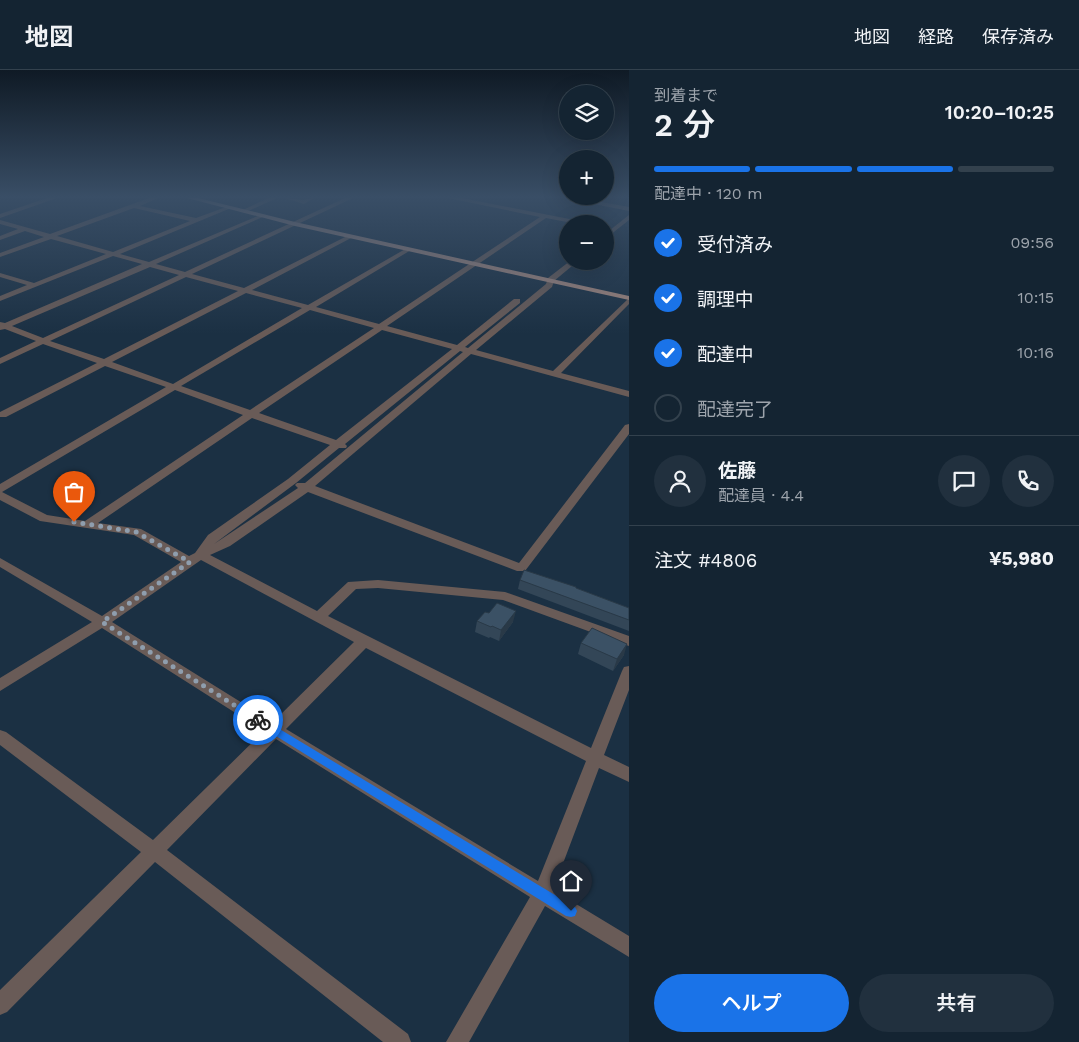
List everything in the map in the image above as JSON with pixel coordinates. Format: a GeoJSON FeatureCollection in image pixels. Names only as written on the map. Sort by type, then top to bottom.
{"type":"FeatureCollection","features":[{"type":"Feature","properties":{"kind":"main road"},"geometry":{"type":"LineString","coordinates":[[384,243],[629,299]]}},
{"type":"Feature","properties":{"kind":"street"},"geometry":{"type":"LineString","coordinates":[[0,255],[31,243]]}},
{"type":"Feature","properties":{"kind":"street"},"geometry":{"type":"LineString","coordinates":[[75,243],[184,275],[246,290],[629,394]]}},
{"type":"Feature","properties":{"kind":"street"},"geometry":{"type":"LineString","coordinates":[[0,299],[138,243]]}},
{"type":"Feature","properties":{"kind":"street"},"geometry":{"type":"LineString","coordinates":[[2,326],[197,243]]}},
{"type":"Feature","properties":{"kind":"street"},"geometry":{"type":"LineString","coordinates":[[0,360],[253,243]]}},
{"type":"Feature","properties":{"kind":"street"},"geometry":{"type":"LineString","coordinates":[[2,415],[337,243]]}},
{"type":"Feature","properties":{"kind":"street"},"geometry":{"type":"LineString","coordinates":[[88,524],[504,243]]}},
{"type":"Feature","properties":{"kind":"street"},"geometry":{"type":"LineString","coordinates":[[0,489],[409,249]]}},
{"type":"Feature","properties":{"kind":"street"},"geometry":{"type":"LineString","coordinates":[[195,558],[212,538],[292,481],[539,283],[551,280],[564,270]]}},
{"type":"Feature","properties":{"kind":"street"},"geometry":{"type":"LineString","coordinates":[[0,274],[34,286]]}},
{"type":"Feature","properties":{"kind":"street"},"geometry":{"type":"LineString","coordinates":[[0,685],[102,622],[195,558],[226,543],[307,487],[549,285],[551,280]]}},
{"type":"Feature","properties":{"kind":"street"},"geometry":{"type":"LineString","coordinates":[[555,374],[629,299]]}},
{"type":"Feature","properties":{"kind":"street"},"geometry":{"type":"LineString","coordinates":[[2,326],[351,450]]}},
{"type":"Feature","properties":{"kind":"street"},"geometry":{"type":"LineString","coordinates":[[292,481],[520,568],[629,427]]}},
{"type":"Feature","properties":{"kind":"street"},"geometry":{"type":"LineString","coordinates":[[0,495],[44,518],[136,532],[195,558],[319,617],[629,775]]}},
{"type":"Feature","properties":{"kind":"street"},"geometry":{"type":"LineString","coordinates":[[0,562],[102,622],[274,730],[629,947]]}},
{"type":"Feature","properties":{"kind":"street"},"geometry":{"type":"LineString","coordinates":[[319,617],[353,585],[378,584],[505,596],[629,641]]}},
{"type":"Feature","properties":{"kind":"street"},"geometry":{"type":"LineString","coordinates":[[0,1005],[364,641]]}},
{"type":"Feature","properties":{"kind":"street"},"geometry":{"type":"LineString","coordinates":[[458,1042],[542,894],[594,756],[629,671]]}},
{"type":"Feature","properties":{"kind":"street"},"geometry":{"type":"LineString","coordinates":[[0,736],[154,851],[400,1042]]}},
{"type":"Feature","properties":{"kind":"building"},"geometry":{"type":"Polygon","coordinates":[[[524,570],[576,587],[629,608],[629,620],[520,580],[524,570]]]}},
{"type":"Feature","properties":{"kind":"building"},"geometry":{"type":"Polygon","coordinates":[[[497,603],[516,611],[501,630],[477,621],[485,612],[489,613],[497,603]]]}},
{"type":"Feature","properties":{"kind":"building"},"geometry":{"type":"Polygon","coordinates":[[[592,628],[627,644],[617,659],[581,643],[592,628]]]}},
{"type":"Feature","properties":{"kind":"way so far"},"geometry":{"type":"LineString","coordinates":[[74,522],[136,532],[181,555],[190,562],[102,622],[258,720]]}},
{"type":"Feature","properties":{"kind":"route"},"geometry":{"type":"LineString","coordinates":[[258,720],[571,911]]}}]}
